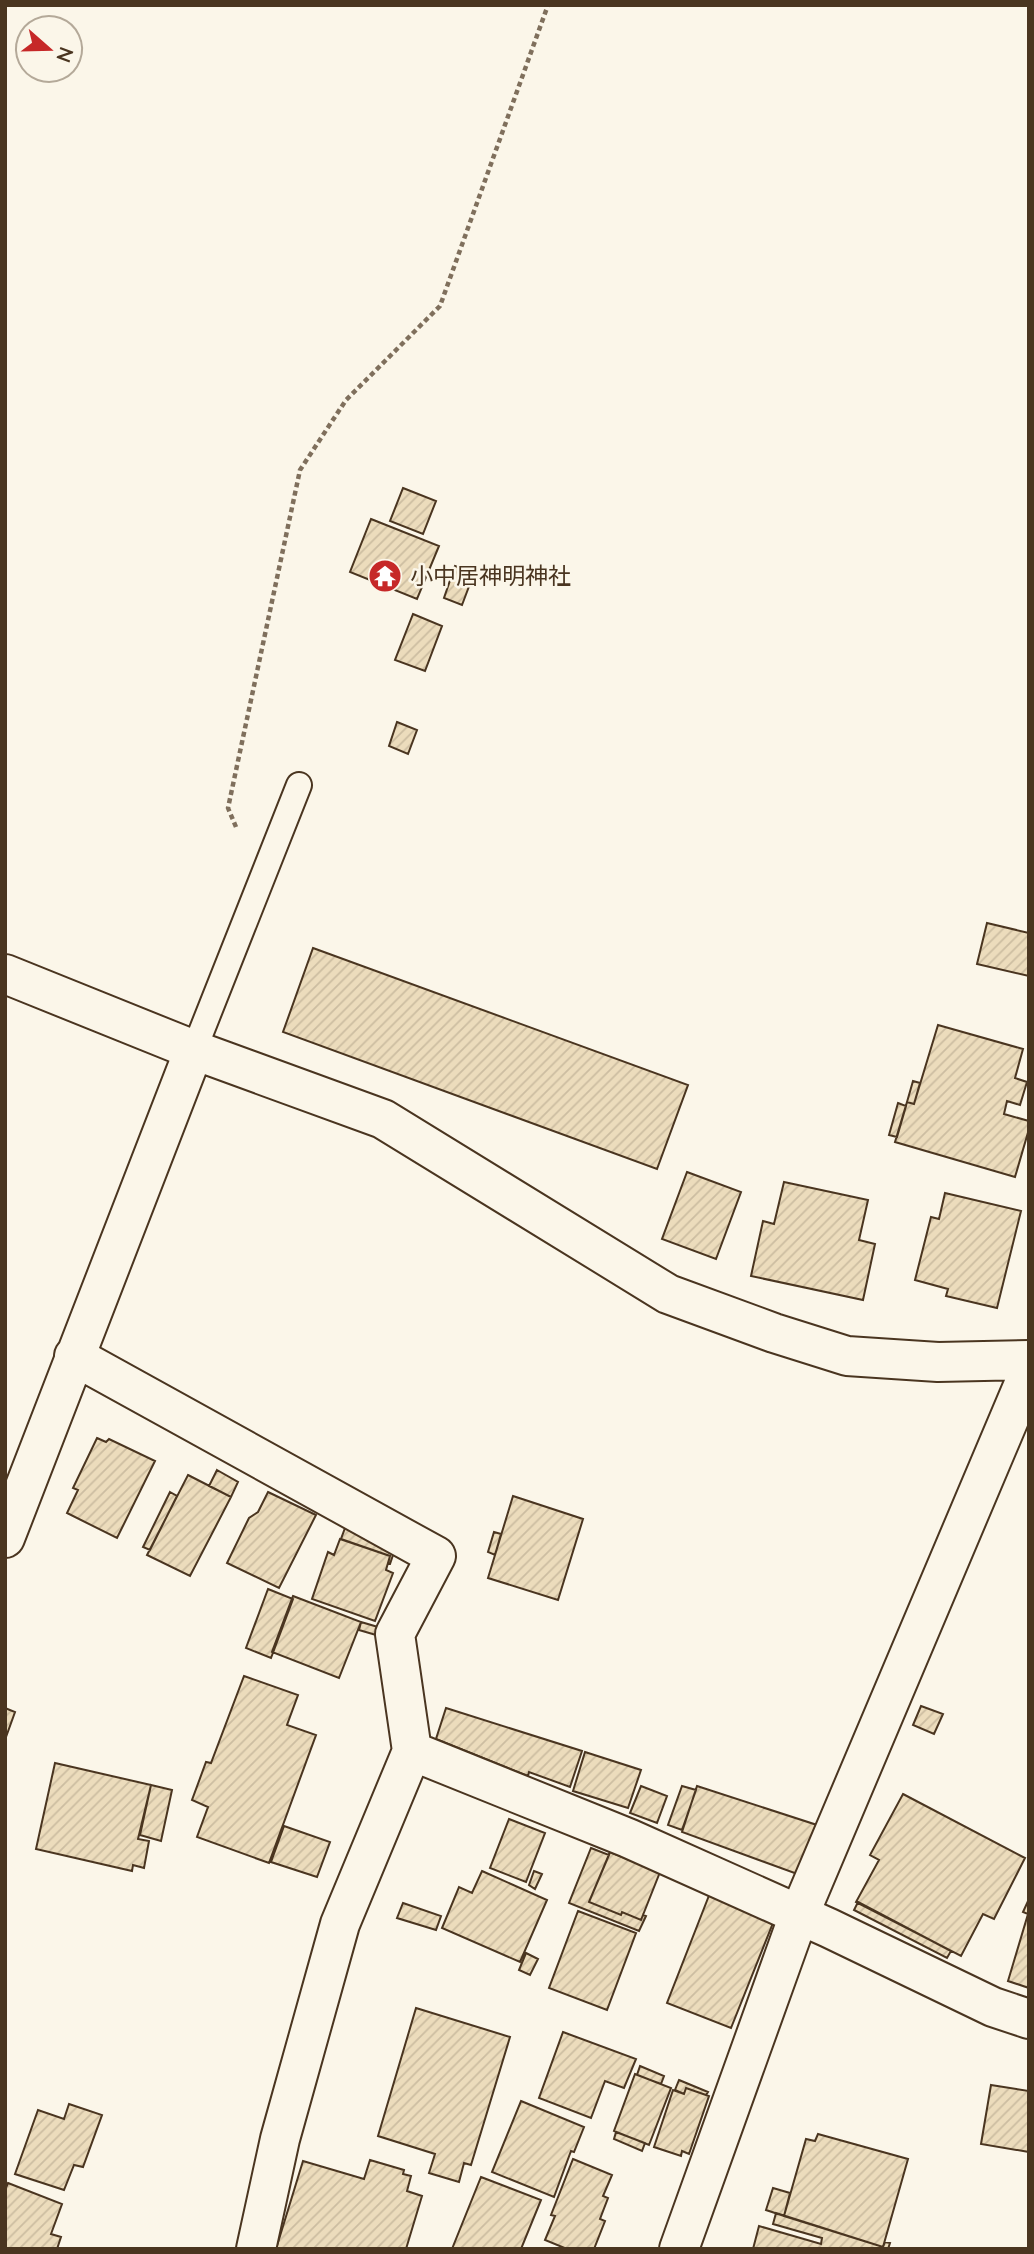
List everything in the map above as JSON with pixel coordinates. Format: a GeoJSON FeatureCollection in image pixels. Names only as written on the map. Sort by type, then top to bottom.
{"type":"FeatureCollection","features":[{"type":"Feature","properties":{"kind":"street"},"geometry":{"type":"LineString","coordinates":[[5,974],[194,1050],[383,1119],[668,1294],[774,1333],[847,1356],[938,1362],[1029,1360]]}},
{"type":"Feature","properties":{"kind":"street"},"geometry":{"type":"LineString","coordinates":[[5,1538],[194,1050]]}},
{"type":"Feature","properties":{"kind":"street"},"geometry":{"type":"LineString","coordinates":[[74,1356],[436,1556],[395,1634],[412,1751],[340,1924],[280,2139],[256,2249]]}},
{"type":"Feature","properties":{"kind":"street"},"geometry":{"type":"LineString","coordinates":[[679,2249],[799,1915],[1029,1372]]}},
{"type":"Feature","properties":{"kind":"street"},"geometry":{"type":"LineString","coordinates":[[412,1751],[628,1838],[993,2007],[1029,2019]]}},
{"type":"Feature","properties":{"kind":"lane"},"geometry":{"type":"LineString","coordinates":[[194,1050],[299,785]]}},
{"type":"Feature","properties":{"kind":"path"},"geometry":{"type":"LineString","coordinates":[[258,883],[228,808],[300,470],[346,400],[440,306],[548,5]]}},
{"type":"Feature","properties":{"kind":"building"},"geometry":{"type":"Polygon","coordinates":[[[403,488],[436,501],[423,534],[390,521],[403,488]]]}},
{"type":"Feature","properties":{"kind":"building"},"geometry":{"type":"Polygon","coordinates":[[[371,519],[439,546],[417,599],[350,572],[371,519]]]}},
{"type":"Feature","properties":{"kind":"building"},"geometry":{"type":"Polygon","coordinates":[[[455,566],[474,573],[462,605],[444,598],[455,566]]]}},
{"type":"Feature","properties":{"kind":"building"},"geometry":{"type":"Polygon","coordinates":[[[413,614],[442,626],[425,671],[395,660],[413,614]]]}},
{"type":"Feature","properties":{"kind":"building"},"geometry":{"type":"Polygon","coordinates":[[[397,722],[417,730],[408,754],[389,746],[397,722]]]}},
{"type":"Feature","properties":{"kind":"building"},"geometry":{"type":"Polygon","coordinates":[[[987,923],[1029,933],[1029,976],[977,964],[987,923]]]}},
{"type":"Feature","properties":{"kind":"building"},"geometry":{"type":"Polygon","coordinates":[[[313,948],[688,1085],[657,1169],[283,1032],[313,948]]]}},
{"type":"Feature","properties":{"kind":"building"},"geometry":{"type":"Polygon","coordinates":[[[938,1025],[1023,1049],[1015,1078],[1027,1082],[1020,1105],[1007,1101],[1004,1114],[1029,1121],[1015,1177],[895,1142],[907,1102],[914,1104],[938,1025]]]}},
{"type":"Feature","properties":{"kind":"building"},"geometry":{"type":"Polygon","coordinates":[[[913,1081],[920,1083],[914,1104],[907,1102],[913,1081]]]}},
{"type":"Feature","properties":{"kind":"building"},"geometry":{"type":"Polygon","coordinates":[[[898,1103],[906,1106],[897,1137],[889,1135],[898,1103]]]}},
{"type":"Feature","properties":{"kind":"building"},"geometry":{"type":"Polygon","coordinates":[[[687,1172],[741,1192],[716,1259],[662,1239],[687,1172]]]}},
{"type":"Feature","properties":{"kind":"building"},"geometry":{"type":"Polygon","coordinates":[[[784,1182],[868,1200],[859,1240],[875,1244],[863,1300],[751,1276],[763,1221],[774,1224],[784,1182]]]}},
{"type":"Feature","properties":{"kind":"building"},"geometry":{"type":"Polygon","coordinates":[[[945,1193],[1021,1211],[997,1308],[946,1296],[948,1289],[915,1280],[931,1217],[939,1219],[945,1193]]]}},
{"type":"Feature","properties":{"kind":"building"},"geometry":{"type":"Polygon","coordinates":[[[97,1438],[106,1442],[109,1439],[155,1461],[117,1538],[67,1513],[78,1490],[73,1488],[97,1438]]]}},
{"type":"Feature","properties":{"kind":"building"},"geometry":{"type":"Polygon","coordinates":[[[217,1470],[238,1482],[231,1497],[209,1486],[217,1470]]]}},
{"type":"Feature","properties":{"kind":"building"},"geometry":{"type":"Polygon","coordinates":[[[188,1475],[231,1497],[190,1576],[147,1555],[188,1475]]]}},
{"type":"Feature","properties":{"kind":"building"},"geometry":{"type":"Polygon","coordinates":[[[170,1492],[177,1496],[150,1550],[143,1547],[170,1492]]]}},
{"type":"Feature","properties":{"kind":"building"},"geometry":{"type":"Polygon","coordinates":[[[268,1492],[316,1515],[279,1588],[227,1563],[249,1518],[258,1512],[268,1492]]]}},
{"type":"Feature","properties":{"kind":"building"},"geometry":{"type":"Polygon","coordinates":[[[513,1496],[583,1519],[558,1600],[488,1578],[513,1496]]]}},
{"type":"Feature","properties":{"kind":"building"},"geometry":{"type":"Polygon","coordinates":[[[345,1528],[395,1549],[390,1564],[390,1556],[341,1539],[345,1528]]]}},
{"type":"Feature","properties":{"kind":"building"},"geometry":{"type":"Polygon","coordinates":[[[494,1532],[501,1534],[495,1555],[488,1552],[494,1532]]]}},
{"type":"Feature","properties":{"kind":"building"},"geometry":{"type":"Polygon","coordinates":[[[340,1539],[390,1556],[386,1570],[393,1573],[375,1621],[312,1599],[328,1552],[334,1555],[340,1539]]]}},
{"type":"Feature","properties":{"kind":"building"},"geometry":{"type":"Polygon","coordinates":[[[268,1589],[293,1599],[271,1658],[246,1648],[268,1589]]]}},
{"type":"Feature","properties":{"kind":"building"},"geometry":{"type":"Polygon","coordinates":[[[293,1596],[361,1622],[339,1678],[272,1652],[293,1596]]]}},
{"type":"Feature","properties":{"kind":"building"},"geometry":{"type":"Polygon","coordinates":[[[361,1622],[378,1627],[376,1635],[359,1630],[361,1622]]]}},
{"type":"Feature","properties":{"kind":"building"},"geometry":{"type":"Polygon","coordinates":[[[244,1676],[298,1695],[287,1725],[316,1735],[269,1863],[197,1837],[208,1807],[192,1800],[206,1762],[211,1763],[244,1676]]]}},
{"type":"Feature","properties":{"kind":"building"},"geometry":{"type":"Polygon","coordinates":[[[921,1706],[943,1714],[934,1734],[913,1725],[921,1706]]]}},
{"type":"Feature","properties":{"kind":"building"},"geometry":{"type":"Polygon","coordinates":[[[5,1708],[15,1712],[6,1737],[5,1736],[5,1708]]]}},
{"type":"Feature","properties":{"kind":"building"},"geometry":{"type":"Polygon","coordinates":[[[446,1708],[582,1751],[570,1787],[529,1772],[528,1776],[436,1739],[446,1708]]]}},
{"type":"Feature","properties":{"kind":"building"},"geometry":{"type":"Polygon","coordinates":[[[585,1752],[641,1770],[628,1808],[573,1791],[585,1752]]]}},
{"type":"Feature","properties":{"kind":"building"},"geometry":{"type":"Polygon","coordinates":[[[55,1763],[151,1785],[138,1839],[149,1841],[144,1868],[133,1865],[132,1871],[36,1849],[55,1763]]]}},
{"type":"Feature","properties":{"kind":"building"},"geometry":{"type":"Polygon","coordinates":[[[151,1785],[172,1790],[161,1841],[140,1835],[151,1785]]]}},
{"type":"Feature","properties":{"kind":"building"},"geometry":{"type":"Polygon","coordinates":[[[641,1786],[667,1796],[657,1823],[630,1813],[641,1786]]]}},
{"type":"Feature","properties":{"kind":"building"},"geometry":{"type":"Polygon","coordinates":[[[682,1786],[696,1790],[682,1830],[668,1825],[682,1786]]]}},
{"type":"Feature","properties":{"kind":"building"},"geometry":{"type":"Polygon","coordinates":[[[697,1786],[817,1825],[800,1875],[682,1832],[697,1786]]]}},
{"type":"Feature","properties":{"kind":"building"},"geometry":{"type":"Polygon","coordinates":[[[903,1794],[1025,1858],[994,1919],[983,1914],[961,1956],[856,1902],[879,1860],[870,1855],[903,1794]]]}},
{"type":"Feature","properties":{"kind":"building"},"geometry":{"type":"Polygon","coordinates":[[[509,1819],[545,1833],[526,1882],[490,1868],[509,1819]]]}},
{"type":"Feature","properties":{"kind":"building"},"geometry":{"type":"Polygon","coordinates":[[[284,1826],[330,1842],[317,1877],[271,1862],[284,1826]]]}},
{"type":"Feature","properties":{"kind":"building"},"geometry":{"type":"Polygon","coordinates":[[[591,1848],[609,1855],[589,1902],[641,1920],[643,1915],[646,1916],[639,1931],[569,1903],[591,1848]]]}},
{"type":"Feature","properties":{"kind":"building"},"geometry":{"type":"Polygon","coordinates":[[[610,1852],[660,1872],[641,1920],[589,1902],[610,1852]]]}},
{"type":"Feature","properties":{"kind":"building"},"geometry":{"type":"Polygon","coordinates":[[[482,1871],[547,1900],[520,1962],[442,1928],[459,1887],[472,1893],[482,1871]]]}},
{"type":"Feature","properties":{"kind":"building"},"geometry":{"type":"Polygon","coordinates":[[[534,1871],[542,1874],[535,1889],[529,1885],[534,1871]]]}},
{"type":"Feature","properties":{"kind":"building"},"geometry":{"type":"Polygon","coordinates":[[[710,1893],[775,1918],[731,2028],[667,2003],[710,1893]]]}},
{"type":"Feature","properties":{"kind":"building"},"geometry":{"type":"Polygon","coordinates":[[[1029,1899],[1029,1988],[1008,1981],[1028,1914],[1023,1912],[1029,1899]]]}},
{"type":"Feature","properties":{"kind":"building"},"geometry":{"type":"Polygon","coordinates":[[[858,1902],[951,1951],[947,1958],[854,1910],[858,1902]]]}},
{"type":"Feature","properties":{"kind":"building"},"geometry":{"type":"Polygon","coordinates":[[[403,1903],[441,1916],[436,1930],[397,1918],[403,1903]]]}},
{"type":"Feature","properties":{"kind":"building"},"geometry":{"type":"Polygon","coordinates":[[[578,1911],[636,1933],[607,2010],[549,1988],[578,1911]]]}},
{"type":"Feature","properties":{"kind":"building"},"geometry":{"type":"Polygon","coordinates":[[[526,1953],[538,1959],[530,1975],[519,1970],[526,1953]]]}},
{"type":"Feature","properties":{"kind":"building"},"geometry":{"type":"Polygon","coordinates":[[[416,2008],[510,2037],[471,2165],[464,2163],[459,2182],[429,2173],[435,2154],[378,2136],[416,2008]]]}},
{"type":"Feature","properties":{"kind":"building"},"geometry":{"type":"Polygon","coordinates":[[[563,2032],[636,2059],[624,2088],[605,2081],[591,2118],[539,2098],[563,2032]]]}},
{"type":"Feature","properties":{"kind":"building"},"geometry":{"type":"Polygon","coordinates":[[[640,2066],[664,2076],[661,2084],[637,2075],[640,2066]]]}},
{"type":"Feature","properties":{"kind":"building"},"geometry":{"type":"Polygon","coordinates":[[[635,2074],[671,2088],[649,2145],[614,2131],[635,2074]]]}},
{"type":"Feature","properties":{"kind":"building"},"geometry":{"type":"Polygon","coordinates":[[[679,2080],[708,2092],[706,2095],[686,2088],[684,2094],[675,2090],[679,2080]]]}},
{"type":"Feature","properties":{"kind":"building"},"geometry":{"type":"Polygon","coordinates":[[[991,2085],[1029,2091],[1029,2152],[981,2144],[991,2085]]]}},
{"type":"Feature","properties":{"kind":"building"},"geometry":{"type":"Polygon","coordinates":[[[686,2088],[709,2096],[689,2154],[682,2151],[681,2156],[654,2147],[673,2090],[684,2094],[686,2088]]]}},
{"type":"Feature","properties":{"kind":"building"},"geometry":{"type":"Polygon","coordinates":[[[521,2101],[584,2127],[574,2152],[571,2151],[554,2197],[492,2172],[521,2101]]]}},
{"type":"Feature","properties":{"kind":"building"},"geometry":{"type":"Polygon","coordinates":[[[69,2104],[102,2115],[83,2167],[74,2165],[64,2190],[15,2174],[38,2110],[64,2119],[69,2104]]]}},
{"type":"Feature","properties":{"kind":"building"},"geometry":{"type":"Polygon","coordinates":[[[616,2132],[645,2143],[642,2151],[614,2139],[616,2132]]]}},
{"type":"Feature","properties":{"kind":"building"},"geometry":{"type":"Polygon","coordinates":[[[818,2134],[908,2159],[883,2247],[784,2216],[806,2139],[815,2141],[818,2134]]]}},
{"type":"Feature","properties":{"kind":"building"},"geometry":{"type":"Polygon","coordinates":[[[573,2159],[612,2175],[603,2196],[608,2198],[600,2219],[605,2221],[594,2249],[567,2249],[545,2240],[555,2216],[551,2215],[573,2159]]]}},
{"type":"Feature","properties":{"kind":"building"},"geometry":{"type":"Polygon","coordinates":[[[370,2160],[404,2170],[403,2174],[411,2176],[407,2191],[422,2196],[406,2249],[276,2249],[303,2161],[364,2179],[370,2160]]]}},
{"type":"Feature","properties":{"kind":"building"},"geometry":{"type":"Polygon","coordinates":[[[481,2177],[541,2200],[521,2249],[452,2249],[481,2177]]]}},
{"type":"Feature","properties":{"kind":"building"},"geometry":{"type":"Polygon","coordinates":[[[8,2183],[62,2204],[51,2234],[61,2237],[57,2249],[5,2249],[5,2190],[8,2183]]]}},
{"type":"Feature","properties":{"kind":"building"},"geometry":{"type":"Polygon","coordinates":[[[773,2188],[790,2193],[784,2216],[766,2210],[773,2188]]]}},
{"type":"Feature","properties":{"kind":"building"},"geometry":{"type":"Polygon","coordinates":[[[776,2213],[883,2247],[885,2242],[890,2243],[888,2249],[753,2249],[759,2226],[821,2244],[822,2238],[773,2224],[776,2213]]]}},
{"type":"Feature","properties":{"kind":"place","name":"小中居神明神社"},"geometry":{"type":"Point","coordinates":[385,576]}}]}
